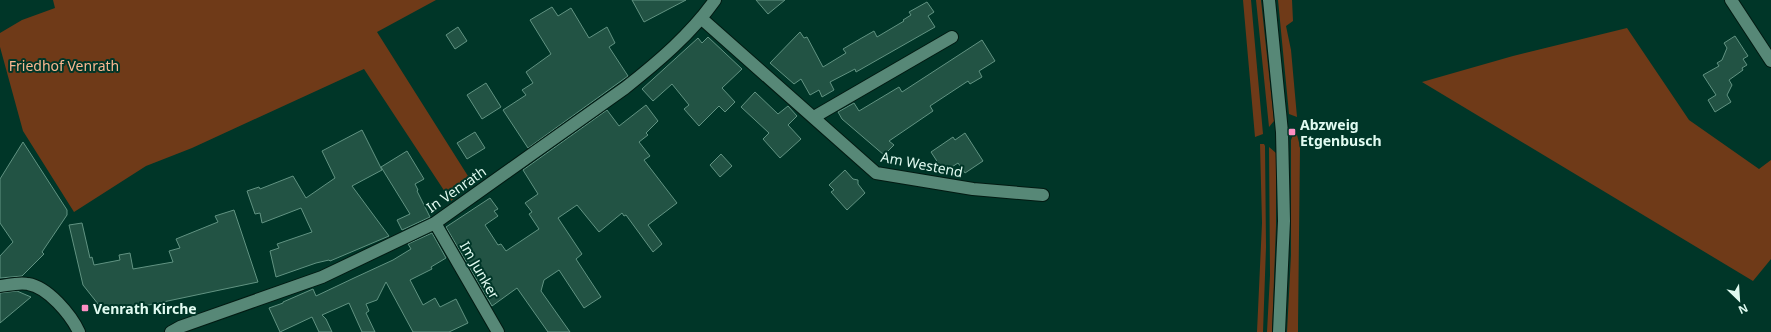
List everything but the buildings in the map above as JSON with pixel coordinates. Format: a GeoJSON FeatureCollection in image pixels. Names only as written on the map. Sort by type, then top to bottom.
{"type":"FeatureCollection","features":[{"type":"Feature","properties":{"kind":"street","name":"In Venrath"},"geometry":{"type":"LineString","coordinates":[[171,332],[322,277],[435,223],[625,88],[656,64],[702,19],[715,0]]}},
{"type":"Feature","properties":{"kind":"street"},"geometry":{"type":"LineString","coordinates":[[1269,0],[1282,132],[1284,221],[1279,332]]}},
{"type":"Feature","properties":{"kind":"street"},"geometry":{"type":"LineString","coordinates":[[1732,0],[1771,61]]}},
{"type":"Feature","properties":{"kind":"street","name":"Am Westend"},"geometry":{"type":"LineString","coordinates":[[702,19],[876,173],[973,189],[1043,195]]}},
{"type":"Feature","properties":{"kind":"street"},"geometry":{"type":"LineString","coordinates":[[814,117],[952,37]]}},
{"type":"Feature","properties":{"kind":"street","name":"Im Junker"},"geometry":{"type":"LineString","coordinates":[[435,223],[498,332]]}},
{"type":"Feature","properties":{"kind":"street"},"geometry":{"type":"LineString","coordinates":[[0,286],[28,284],[39,288],[65,309],[79,332]]}},
{"type":"Feature","properties":{"kind":"green space","name":"Friedhof Venrath"},"geometry":{"type":"Polygon","coordinates":[[[53,0],[436,0],[377,32],[473,184],[451,201],[364,69],[192,148],[146,166],[74,212],[23,131],[0,47],[0,33],[22,20],[55,8],[53,0]]]}},
{"type":"Feature","properties":{"kind":"green space"},"geometry":{"type":"Polygon","coordinates":[[[1243,0],[1251,0],[1263,134],[1255,137],[1243,0]]]}},
{"type":"Feature","properties":{"kind":"green space"},"geometry":{"type":"Polygon","coordinates":[[[1256,0],[1261,0],[1274,121],[1269,127],[1256,0]]]}},
{"type":"Feature","properties":{"kind":"green space"},"geometry":{"type":"Polygon","coordinates":[[[1278,0],[1292,0],[1293,21],[1286,26],[1291,50],[1297,117],[1289,114],[1278,0]]]}},
{"type":"Feature","properties":{"kind":"green space"},"geometry":{"type":"Polygon","coordinates":[[[1627,28],[1689,120],[1759,169],[1771,160],[1771,259],[1753,281],[1422,82],[1513,56],[1627,28]]]}},
{"type":"Feature","properties":{"kind":"green space"},"geometry":{"type":"Polygon","coordinates":[[[1293,135],[1297,135],[1300,146],[1298,332],[1287,332],[1291,255],[1291,140],[1293,135]]]}},
{"type":"Feature","properties":{"kind":"green space"},"geometry":{"type":"Polygon","coordinates":[[[1260,144],[1264,144],[1265,146],[1266,247],[1263,332],[1257,332],[1262,223],[1260,144]]]}},
{"type":"Feature","properties":{"kind":"green space"},"geometry":{"type":"Polygon","coordinates":[[[1269,147],[1276,153],[1276,226],[1272,332],[1267,332],[1270,275],[1269,147]]]}},
{"type":"Feature","properties":{"kind":"place","name":"Abzweig Etgenbusch"},"geometry":{"type":"Point","coordinates":[1292,132]}},
{"type":"Feature","properties":{"kind":"place","name":"Venrath Kirche"},"geometry":{"type":"Point","coordinates":[85,308]}}]}
